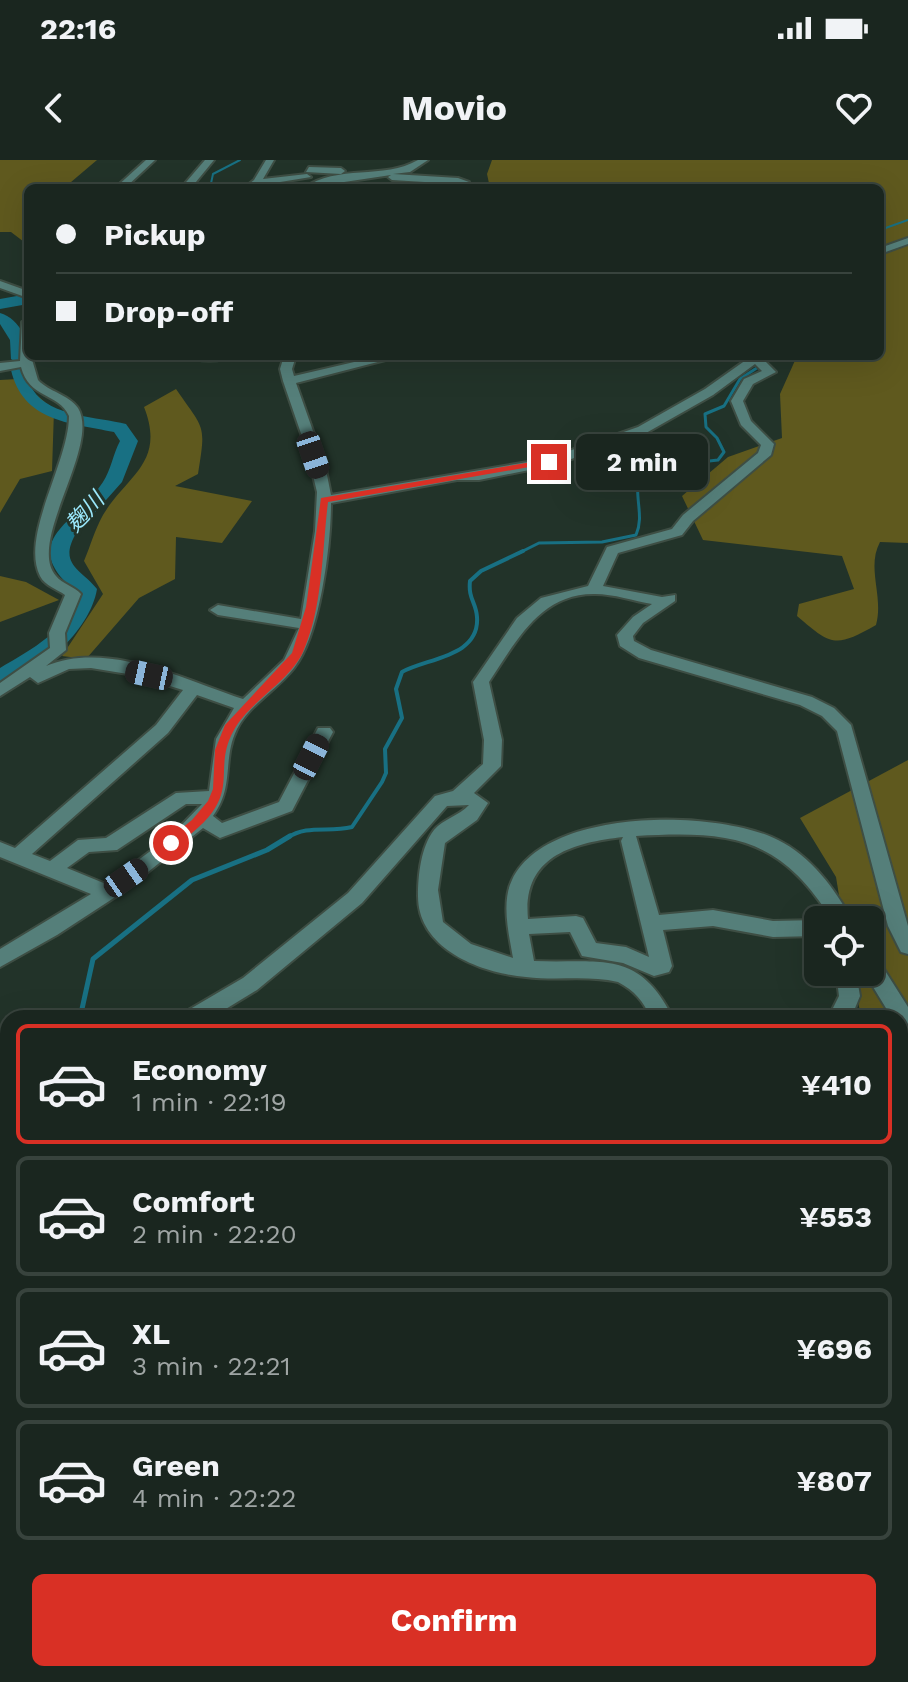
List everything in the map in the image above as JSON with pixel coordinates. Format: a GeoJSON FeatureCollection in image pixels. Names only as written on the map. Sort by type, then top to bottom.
{"type":"FeatureCollection","features":[{"type":"Feature","properties":{"kind":"street"},"geometry":{"type":"LineString","coordinates":[[124,184],[151,160]]}},
{"type":"Feature","properties":{"kind":"street"},"geometry":{"type":"LineString","coordinates":[[257,182],[270,160]]}},
{"type":"Feature","properties":{"kind":"street"},"geometry":{"type":"LineString","coordinates":[[389,176],[397,164],[394,160]]}},
{"type":"Feature","properties":{"kind":"street"},"geometry":{"type":"LineString","coordinates":[[389,176],[424,160]]}},
{"type":"Feature","properties":{"kind":"street"},"geometry":{"type":"LineString","coordinates":[[189,184],[208,161]]}},
{"type":"Feature","properties":{"kind":"street"},"geometry":{"type":"LineString","coordinates":[[289,184],[308,169]]}},
{"type":"Feature","properties":{"kind":"street"},"geometry":{"type":"LineString","coordinates":[[253,184],[308,169],[353,171],[360,175]]}},
{"type":"Feature","properties":{"kind":"street"},"geometry":{"type":"LineString","coordinates":[[317,184],[360,175],[466,184]]}},
{"type":"Feature","properties":{"kind":"street"},"geometry":{"type":"LineString","coordinates":[[884,250],[908,241]]}},
{"type":"Feature","properties":{"kind":"street"},"geometry":{"type":"LineString","coordinates":[[0,284],[24,293]]}},
{"type":"Feature","properties":{"kind":"street"},"geometry":{"type":"LineString","coordinates":[[0,691],[51,658],[73,594],[46,575],[43,562],[45,538],[66,467],[75,419],[71,407],[35,386],[27,360]]}},
{"type":"Feature","properties":{"kind":"street"},"geometry":{"type":"LineString","coordinates":[[0,959],[43,936],[147,864],[201,817],[216,797],[229,727],[297,654],[308,623],[324,500],[322,479],[289,381],[286,369],[289,360]]}},
{"type":"Feature","properties":{"kind":"street"},"geometry":{"type":"LineString","coordinates":[[289,381],[378,360]]}},
{"type":"Feature","properties":{"kind":"street"},"geometry":{"type":"LineString","coordinates":[[324,500],[457,476],[479,476],[572,455],[642,430],[672,415],[757,361]]}},
{"type":"Feature","properties":{"kind":"street"},"geometry":{"type":"LineString","coordinates":[[594,589],[612,550],[677,532],[688,518],[764,455],[768,444],[745,422],[737,401],[757,361]]}},
{"type":"Feature","properties":{"kind":"street"},"geometry":{"type":"LineString","coordinates":[[0,367],[27,363]]}},
{"type":"Feature","properties":{"kind":"street"},"geometry":{"type":"LineString","coordinates":[[458,797],[492,766],[493,740],[481,682],[511,642],[522,621],[546,601],[594,589],[669,599],[638,620],[625,635],[626,643],[645,654],[806,701],[828,712],[845,729],[898,926],[908,946]]}},
{"type":"Feature","properties":{"kind":"street"},"geometry":{"type":"LineString","coordinates":[[218,610],[292,624],[308,623]]}},
{"type":"Feature","properties":{"kind":"street"},"geometry":{"type":"LineString","coordinates":[[0,701],[44,673],[70,663],[92,662],[149,675],[248,707]]}},
{"type":"Feature","properties":{"kind":"street"},"geometry":{"type":"LineString","coordinates":[[106,892],[5,852],[162,729],[193,689]]}},
{"type":"Feature","properties":{"kind":"street"},"geometry":{"type":"LineString","coordinates":[[201,817],[220,831],[286,806],[324,732]]}},
{"type":"Feature","properties":{"kind":"street"},"geometry":{"type":"LineString","coordinates":[[50,871],[85,845],[110,845],[182,798],[216,797]]}},
{"type":"Feature","properties":{"kind":"street"},"geometry":{"type":"LineString","coordinates":[[206,1010],[250,984],[355,898],[441,801],[458,797],[473,798],[479,803],[477,809],[461,822],[442,832],[435,844],[425,898],[427,912],[439,933],[455,946],[525,969],[601,969],[630,979],[647,987],[658,1010]]}},
{"type":"Feature","properties":{"kind":"street"},"geometry":{"type":"LineString","coordinates":[[525,969],[517,895],[520,881],[533,863],[559,845],[584,836],[644,829],[741,833],[786,853],[808,872],[831,906]]}},
{"type":"Feature","properties":{"kind":"street"},"geometry":{"type":"LineString","coordinates":[[520,927],[576,924],[589,950],[626,955],[654,968],[662,966],[630,841]]}},
{"type":"Feature","properties":{"kind":"street"},"geometry":{"type":"LineString","coordinates":[[651,923],[713,918],[773,929],[804,928]]}},
{"type":"Feature","properties":{"kind":"street"},"geometry":{"type":"LineString","coordinates":[[846,1010],[850,998],[848,986]]}},
{"type":"Feature","properties":{"kind":"street"},"geometry":{"type":"LineString","coordinates":[[884,986],[899,1010]]}},
{"type":"Feature","properties":{"kind":"shaded area"},"geometry":{"type":"Polygon","coordinates":[[[0,160],[97,160],[69,184],[24,184],[24,242],[11,232],[0,232],[0,160]]]}},
{"type":"Feature","properties":{"kind":"shaded area"},"geometry":{"type":"Polygon","coordinates":[[[492,160],[908,160],[908,543],[880,542],[876,552],[876,625],[842,640],[818,633],[797,616],[799,604],[854,589],[842,556],[703,540],[682,496],[728,457],[782,438],[780,394],[795,360],[884,360],[884,184],[489,184],[487,174],[492,160]]]}},
{"type":"Feature","properties":{"kind":"shaded area"},"geometry":{"type":"Polygon","coordinates":[[[18,379],[54,410],[52,471],[20,479],[0,513],[0,380],[18,379]]]}},
{"type":"Feature","properties":{"kind":"shaded area"},"geometry":{"type":"Polygon","coordinates":[[[176,389],[198,421],[202,445],[198,474],[175,486],[252,501],[222,543],[176,537],[175,579],[139,598],[86,659],[62,656],[103,594],[84,561],[103,515],[147,455],[150,426],[144,407],[176,389]]]}},
{"type":"Feature","properties":{"kind":"shaded area"},"geometry":{"type":"Polygon","coordinates":[[[0,576],[26,582],[59,600],[0,622],[0,576]]]}},
{"type":"Feature","properties":{"kind":"shaded area"},"geometry":{"type":"Polygon","coordinates":[[[908,760],[908,1010],[860,1010],[855,986],[884,986],[884,906],[841,906],[836,877],[800,818],[908,760]]]}},
{"type":"Feature","properties":{"kind":"waterway"},"geometry":{"type":"LineString","coordinates":[[211,184],[213,174],[240,160]]}},
{"type":"Feature","properties":{"kind":"waterway"},"geometry":{"type":"LineString","coordinates":[[884,229],[908,220]]}},
{"type":"Feature","properties":{"kind":"waterway","name":"麹川"},"geometry":{"type":"LineString","coordinates":[[0,304],[24,300]]}},
{"type":"Feature","properties":{"kind":"waterway","name":"麹川"},"geometry":{"type":"LineString","coordinates":[[0,318],[8,322],[18,340],[19,359]]}},
{"type":"Feature","properties":{"kind":"waterway"},"geometry":{"type":"LineString","coordinates":[[523,551],[539,543],[602,542],[636,535],[640,476],[657,467],[718,460],[724,452],[717,438],[706,427],[705,414],[724,406],[740,379],[769,360]]}},
{"type":"Feature","properties":{"kind":"waterway","name":"麹川"},"geometry":{"type":"LineString","coordinates":[[0,678],[42,652],[67,632],[77,619],[86,589],[67,573],[59,559],[59,545],[66,533],[113,482],[129,441],[120,428],[66,416],[40,405],[23,388],[19,370]]}},
{"type":"Feature","properties":{"kind":"waterway"},"geometry":{"type":"LineString","coordinates":[[287,838],[303,831],[352,827],[386,773],[385,749],[402,718],[396,689],[402,672],[450,654],[470,640],[476,630],[477,617],[470,581],[481,571],[523,551]]}},
{"type":"Feature","properties":{"kind":"waterway"},"geometry":{"type":"LineString","coordinates":[[519,553],[523,551]]}},
{"type":"Feature","properties":{"kind":"waterway"},"geometry":{"type":"LineString","coordinates":[[82,1010],[93,959],[192,880],[267,850],[290,836]]}},
{"type":"Feature","properties":{"kind":"route"},"geometry":{"type":"LineString","coordinates":[[171,843],[196,823],[213,803],[219,789],[221,750],[229,727],[297,654],[311,607],[324,500],[549,462]]}}]}
